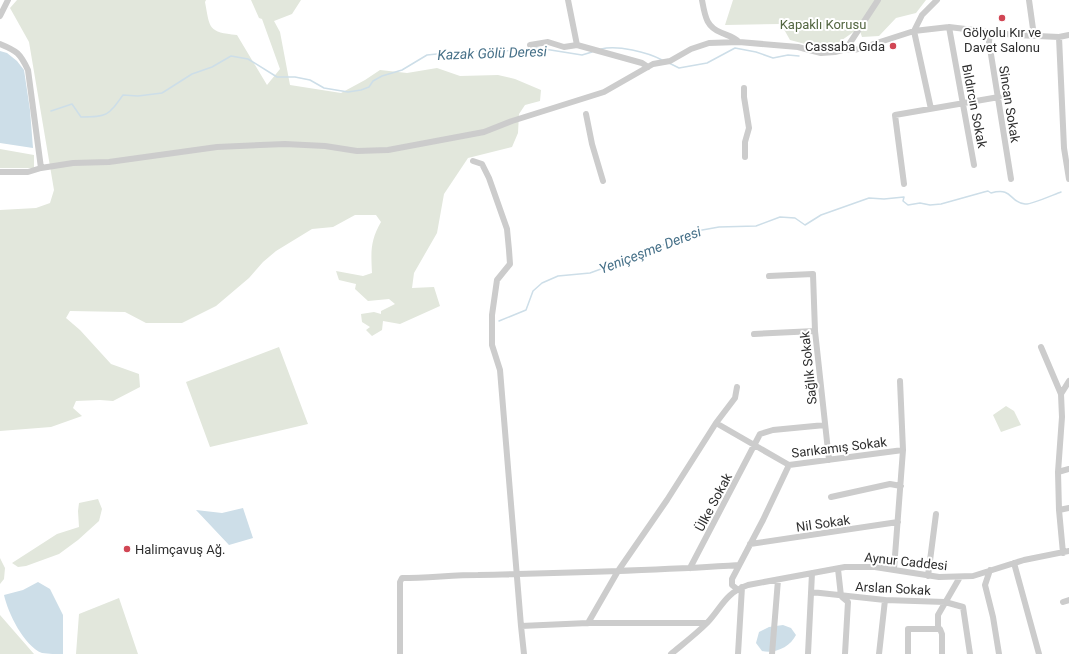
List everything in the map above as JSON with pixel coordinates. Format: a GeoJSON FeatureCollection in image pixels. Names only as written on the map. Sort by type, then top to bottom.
{"type":"FeatureCollection","features":[{"type":"Feature","properties":{"kind":"street"},"geometry":{"type":"LineString","coordinates":[[0,16],[8,0]]}},
{"type":"Feature","properties":{"kind":"street"},"geometry":{"type":"LineString","coordinates":[[568,0],[577,45]]}},
{"type":"Feature","properties":{"kind":"street"},"geometry":{"type":"LineString","coordinates":[[702,0],[708,24],[716,31],[734,38],[739,42]]}},
{"type":"Feature","properties":{"kind":"street"},"geometry":{"type":"LineString","coordinates":[[846,49],[878,0]]}},
{"type":"Feature","properties":{"kind":"street"},"geometry":{"type":"LineString","coordinates":[[931,109],[914,31],[922,15],[936,0]]}},
{"type":"Feature","properties":{"kind":"street"},"geometry":{"type":"LineString","coordinates":[[1029,0],[1034,36]]}},
{"type":"Feature","properties":{"kind":"street"},"geometry":{"type":"LineString","coordinates":[[0,172],[28,172],[41,168],[73,163],[109,162],[225,147],[285,144],[325,146],[357,151],[388,150],[484,132],[512,121],[604,92],[653,64],[670,61],[691,49],[709,43],[739,42],[798,47],[821,53],[835,52],[846,49],[855,50],[914,31],[949,27],[1034,36],[1069,35]]}},
{"type":"Feature","properties":{"kind":"street","name":"Bıldırcın Sokak"},"geometry":{"type":"LineString","coordinates":[[949,27],[974,165]]}},
{"type":"Feature","properties":{"kind":"street","name":"Sincan Sokak"},"geometry":{"type":"LineString","coordinates":[[990,32],[989,42],[1011,178]]}},
{"type":"Feature","properties":{"kind":"street"},"geometry":{"type":"LineString","coordinates":[[1059,36],[1069,179]]}},
{"type":"Feature","properties":{"kind":"street"},"geometry":{"type":"LineString","coordinates":[[530,45],[548,42],[564,47],[577,45],[642,63],[648,67]]}},
{"type":"Feature","properties":{"kind":"street"},"geometry":{"type":"LineString","coordinates":[[0,44],[13,50],[22,57],[28,70],[41,168]]}},
{"type":"Feature","properties":{"kind":"street"},"geometry":{"type":"LineString","coordinates":[[744,88],[749,128],[745,157]]}},
{"type":"Feature","properties":{"kind":"street"},"geometry":{"type":"LineString","coordinates":[[904,184],[895,115],[999,97]]}},
{"type":"Feature","properties":{"kind":"street"},"geometry":{"type":"LineString","coordinates":[[586,114],[592,144],[603,181]]}},
{"type":"Feature","properties":{"kind":"street"},"geometry":{"type":"LineString","coordinates":[[473,161],[482,164],[488,178],[506,229],[509,250],[510,264],[497,280],[492,315],[492,345],[500,370],[524,654]]}},
{"type":"Feature","properties":{"kind":"street","name":"Sağlık Sokak"},"geometry":{"type":"LineString","coordinates":[[769,276],[813,274],[815,331],[829,460]]}},
{"type":"Feature","properties":{"kind":"street"},"geometry":{"type":"LineString","coordinates":[[754,334],[815,331]]}},
{"type":"Feature","properties":{"kind":"street"},"geometry":{"type":"LineString","coordinates":[[1041,347],[1061,394],[1062,417],[1058,472],[1059,510],[1066,552]]}},
{"type":"Feature","properties":{"kind":"street"},"geometry":{"type":"LineString","coordinates":[[894,569],[903,450],[900,381]]}},
{"type":"Feature","properties":{"kind":"street"},"geometry":{"type":"LineString","coordinates":[[1061,394],[1069,381]]}},
{"type":"Feature","properties":{"kind":"street"},"geometry":{"type":"LineString","coordinates":[[588,623],[618,571],[667,500],[716,423],[735,398],[737,387]]}},
{"type":"Feature","properties":{"kind":"street","name":"Sarıkamış Sokak"},"geometry":{"type":"LineString","coordinates":[[716,423],[789,465],[903,450]]}},
{"type":"Feature","properties":{"kind":"street","name":"Ülke Sokak"},"geometry":{"type":"LineString","coordinates":[[690,568],[760,434],[773,430],[825,425]]}},
{"type":"Feature","properties":{"kind":"street"},"geometry":{"type":"LineString","coordinates":[[739,588],[732,585],[732,579],[789,465]]}},
{"type":"Feature","properties":{"kind":"street"},"geometry":{"type":"LineString","coordinates":[[1058,472],[1069,469]]}},
{"type":"Feature","properties":{"kind":"street"},"geometry":{"type":"LineString","coordinates":[[831,497],[890,484],[901,486]]}},
{"type":"Feature","properties":{"kind":"street"},"geometry":{"type":"LineString","coordinates":[[1059,510],[1069,508]]}},
{"type":"Feature","properties":{"kind":"street"},"geometry":{"type":"LineString","coordinates":[[928,576],[936,514]]}},
{"type":"Feature","properties":{"kind":"street","name":"Nil Sokak"},"geometry":{"type":"LineString","coordinates":[[750,544],[898,522]]}},
{"type":"Feature","properties":{"kind":"street","name":"Aynur Caddesi"},"geometry":{"type":"LineString","coordinates":[[739,588],[845,567],[875,567],[894,569],[939,577],[973,576],[1014,563],[1066,552]]}},
{"type":"Feature","properties":{"kind":"street"},"geometry":{"type":"LineString","coordinates":[[1014,563],[1039,654]]}},
{"type":"Feature","properties":{"kind":"street"},"geometry":{"type":"LineString","coordinates":[[400,654],[400,582],[402,578],[517,575],[739,565]]}},
{"type":"Feature","properties":{"kind":"street"},"geometry":{"type":"LineString","coordinates":[[838,569],[840,596],[848,602],[845,654]]}},
{"type":"Feature","properties":{"kind":"street"},"geometry":{"type":"LineString","coordinates":[[990,570],[985,585],[993,618],[999,654]]}},
{"type":"Feature","properties":{"kind":"street"},"geometry":{"type":"LineString","coordinates":[[808,654],[812,574]]}},
{"type":"Feature","properties":{"kind":"street"},"geometry":{"type":"LineString","coordinates":[[942,654],[942,634],[940,629],[938,629],[938,616],[960,577]]}},
{"type":"Feature","properties":{"kind":"street"},"geometry":{"type":"LineString","coordinates":[[772,654],[778,580]]}},
{"type":"Feature","properties":{"kind":"street"},"geometry":{"type":"LineString","coordinates":[[671,654],[706,624],[726,599],[739,588]]}},
{"type":"Feature","properties":{"kind":"street"},"geometry":{"type":"LineString","coordinates":[[738,654],[739,588]]}},
{"type":"Feature","properties":{"kind":"street","name":"Arslan Sokak"},"geometry":{"type":"LineString","coordinates":[[811,592],[885,600],[945,602],[963,606],[970,654]]}},
{"type":"Feature","properties":{"kind":"street"},"geometry":{"type":"LineString","coordinates":[[879,654],[885,600]]}},
{"type":"Feature","properties":{"kind":"street"},"geometry":{"type":"LineString","coordinates":[[521,626],[588,623],[706,624]]}},
{"type":"Feature","properties":{"kind":"street"},"geometry":{"type":"LineString","coordinates":[[908,654],[908,629],[938,629]]}},
{"type":"Feature","properties":{"kind":"green space"},"geometry":{"type":"Polygon","coordinates":[[[17,0],[206,0],[205,2],[208,18],[212,28],[220,32],[237,35],[267,85],[280,69],[262,19],[259,18],[251,0],[301,0],[292,14],[274,21],[280,32],[290,85],[341,93],[380,70],[407,73],[437,68],[460,76],[498,75],[515,79],[541,90],[540,101],[525,105],[519,114],[518,133],[512,147],[468,158],[444,194],[437,233],[414,273],[412,288],[434,287],[440,306],[400,324],[383,321],[382,330],[372,336],[366,330],[370,327],[362,322],[361,314],[374,312],[381,314],[381,311],[395,304],[389,299],[368,301],[355,289],[356,284],[339,280],[336,271],[363,276],[372,273],[371,259],[373,241],[381,222],[376,215],[355,215],[333,227],[312,229],[276,251],[263,262],[249,278],[216,306],[182,323],[146,323],[125,312],[70,311],[66,318],[80,330],[111,364],[139,374],[140,387],[113,401],[76,401],[73,408],[82,416],[51,427],[0,431],[0,210],[36,208],[50,203],[54,190],[29,42],[10,8],[17,0]]]}},
{"type":"Feature","properties":{"kind":"green space","name":"Kapaklı Korusu"},"geometry":{"type":"Polygon","coordinates":[[[733,0],[926,0],[916,13],[896,18],[879,36],[862,37],[859,28],[828,50],[790,40],[781,24],[725,25],[733,0]]]}},
{"type":"Feature","properties":{"kind":"green space"},"geometry":{"type":"Polygon","coordinates":[[[0,149],[34,155],[34,168],[0,168],[0,149]]]}},
{"type":"Feature","properties":{"kind":"green space"},"geometry":{"type":"Polygon","coordinates":[[[279,347],[308,424],[210,447],[186,382],[279,347]]]}},
{"type":"Feature","properties":{"kind":"green space"},"geometry":{"type":"Polygon","coordinates":[[[1006,406],[1014,411],[1021,425],[1001,432],[993,415],[1006,406]]]}},
{"type":"Feature","properties":{"kind":"green space"},"geometry":{"type":"Polygon","coordinates":[[[98,499],[102,509],[99,521],[78,540],[59,554],[26,566],[18,567],[12,563],[57,534],[79,527],[79,503],[98,499]]]}},
{"type":"Feature","properties":{"kind":"green space"},"geometry":{"type":"Polygon","coordinates":[[[0,558],[5,568],[4,579],[0,584],[0,558]]]}},
{"type":"Feature","properties":{"kind":"green space"},"geometry":{"type":"Polygon","coordinates":[[[119,598],[138,654],[76,654],[79,614],[119,598]]]}},
{"type":"Feature","properties":{"kind":"green space"},"geometry":{"type":"Polygon","coordinates":[[[0,615],[34,654],[0,654],[0,615]]]}},
{"type":"Feature","properties":{"kind":"shaded area"},"geometry":{"type":"Polygon","coordinates":[[[0,51],[7,53],[17,61],[24,70],[30,110],[33,148],[0,143],[0,51]]]}},
{"type":"Feature","properties":{"kind":"shaded area"},"geometry":{"type":"Polygon","coordinates":[[[243,508],[253,538],[229,545],[196,510],[222,513],[243,508]]]}},
{"type":"Feature","properties":{"kind":"shaded area"},"geometry":{"type":"Polygon","coordinates":[[[38,582],[50,589],[63,615],[63,654],[42,653],[35,649],[23,636],[9,611],[4,595],[23,590],[38,582]]]}},
{"type":"Feature","properties":{"kind":"shaded area"},"geometry":{"type":"Polygon","coordinates":[[[783,625],[791,628],[796,635],[790,643],[782,649],[767,652],[762,651],[756,643],[759,632],[769,627],[783,625]]]}},
{"type":"Feature","properties":{"kind":"waterway","name":"Kazak Gölü Deresi"},"geometry":{"type":"LineString","coordinates":[[51,111],[72,104],[81,117],[102,116],[110,111],[123,95],[138,96],[162,93],[192,74],[212,67],[231,56],[248,59],[277,77],[295,77],[310,80],[324,88],[348,92],[369,87],[373,81],[382,76],[402,70],[427,55],[466,51],[504,51],[538,48],[582,55],[592,52]]}},
{"type":"Feature","properties":{"kind":"waterway","name":"Kazak Gölü Deresi"},"geometry":{"type":"LineString","coordinates":[[601,49],[616,48],[632,50],[649,54],[662,60]]}},
{"type":"Feature","properties":{"kind":"waterway","name":"Kazak Gölü Deresi"},"geometry":{"type":"LineString","coordinates":[[669,63],[679,68],[707,63],[735,48],[756,52],[773,58],[788,55],[799,56]]}},
{"type":"Feature","properties":{"kind":"waterway","name":"Yeniçeşme Deresi"},"geometry":{"type":"LineString","coordinates":[[499,321],[526,310],[533,291],[542,283],[558,276],[590,273],[650,251],[691,232],[719,227],[756,226],[780,217],[795,218],[805,225],[821,215],[869,198],[884,199],[904,197],[903,201],[908,205],[920,203],[930,205],[941,204],[988,191],[991,193],[1004,192],[1016,201],[1028,204],[1061,192]]}},
{"type":"Feature","properties":{"kind":"place","name":"Gölyolu Kır ve Davet Salonu"},"geometry":{"type":"Point","coordinates":[1002,18]}},
{"type":"Feature","properties":{"kind":"place","name":"Cassaba Gıda"},"geometry":{"type":"Point","coordinates":[893,46]}},
{"type":"Feature","properties":{"kind":"place","name":"Halimçavuş Ağ."},"geometry":{"type":"Point","coordinates":[127,549]}}]}
